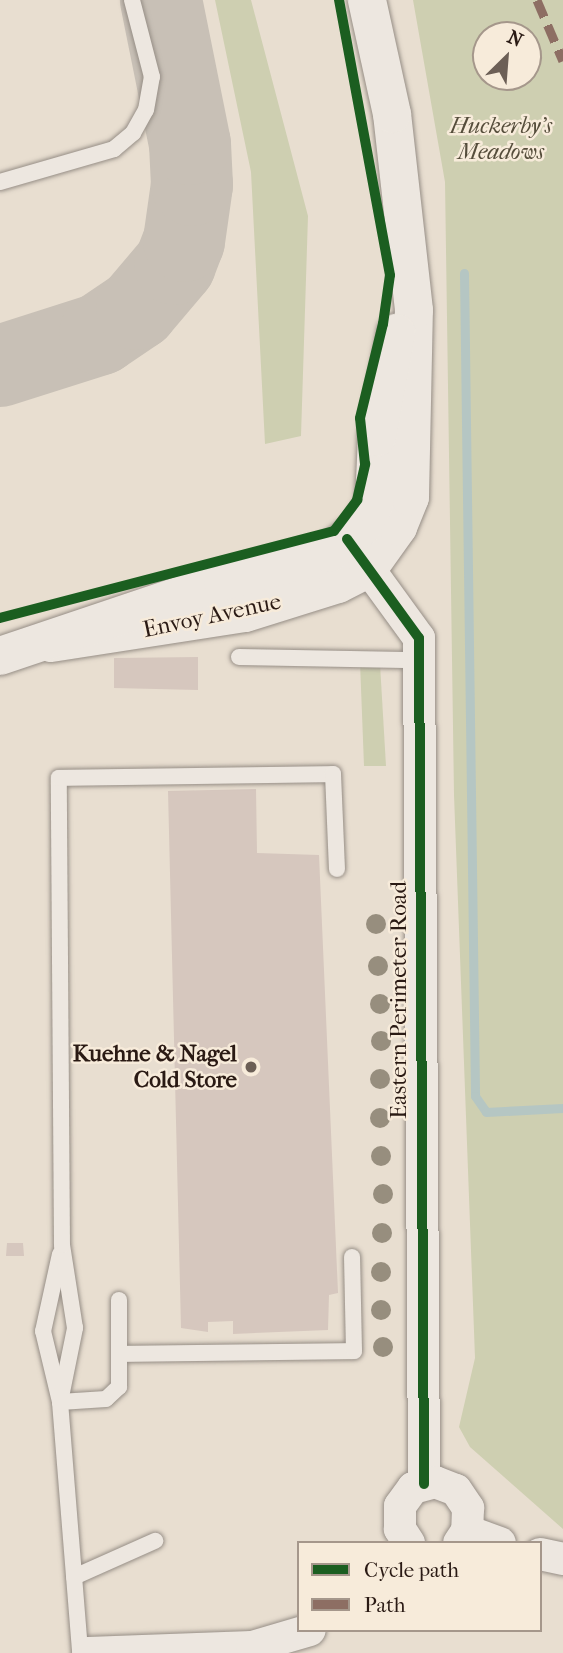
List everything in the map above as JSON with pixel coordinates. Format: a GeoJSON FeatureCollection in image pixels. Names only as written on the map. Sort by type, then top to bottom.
{"type":"FeatureCollection","features":[{"type":"Feature","properties":{"kind":"street"},"geometry":{"type":"LineString","coordinates":[[358,554],[398,527],[410,497],[414,310],[392,114],[367,0]]}},
{"type":"Feature","properties":{"kind":"street","name":"Envoy Avenue"},"geometry":{"type":"LineString","coordinates":[[0,656],[51,643],[245,613],[338,584],[358,554]]}},
{"type":"Feature","properties":{"kind":"street","name":"Eastern Perimeter Road"},"geometry":{"type":"LineString","coordinates":[[358,554],[419,638],[424,1484]]}},
{"type":"Feature","properties":{"kind":"street"},"geometry":{"type":"LineString","coordinates":[[383,1541],[400,1506],[413,1488],[424,1484],[446,1484],[456,1490],[468,1508],[463,1537],[488,1541]]}},
{"type":"Feature","properties":{"kind":"street"},"geometry":{"type":"LineString","coordinates":[[400,1506],[400,1529],[408,1541]]}},
{"type":"Feature","properties":{"kind":"street"},"geometry":{"type":"LineString","coordinates":[[542,1554],[563,1559]]}},
{"type":"Feature","properties":{"kind":"street"},"geometry":{"type":"LineString","coordinates":[[88,1653],[253,1647],[303,1632]]}},
{"type":"Feature","properties":{"kind":"lane"},"geometry":{"type":"LineString","coordinates":[[0,182],[114,149],[133,133],[146,110],[152,77],[132,0]]}},
{"type":"Feature","properties":{"kind":"lane"},"geometry":{"type":"LineString","coordinates":[[239,657],[419,660]]}},
{"type":"Feature","properties":{"kind":"lane"},"geometry":{"type":"LineString","coordinates":[[60,1402],[75,1328],[62,1245],[59,778],[333,774],[337,869]]}},
{"type":"Feature","properties":{"kind":"lane"},"geometry":{"type":"LineString","coordinates":[[62,1245],[43,1331],[60,1402],[80,1653]]}},
{"type":"Feature","properties":{"kind":"lane"},"geometry":{"type":"LineString","coordinates":[[122,1354],[354,1351],[352,1257]]}},
{"type":"Feature","properties":{"kind":"lane"},"geometry":{"type":"LineString","coordinates":[[60,1402],[106,1399],[119,1387],[122,1354],[120,1300]]}},
{"type":"Feature","properties":{"kind":"lane"},"geometry":{"type":"LineString","coordinates":[[74,1577],[155,1541]]}},
{"type":"Feature","properties":{"kind":"green space"},"geometry":{"type":"Polygon","coordinates":[[[215,0],[251,0],[308,216],[301,436],[265,444],[251,172],[215,0]]]}},
{"type":"Feature","properties":{"kind":"green space","name":"Huckerby's Meadows"},"geometry":{"type":"Polygon","coordinates":[[[413,0],[563,0],[563,1529],[470,1447],[459,1427],[475,1358],[454,795],[445,182],[413,0]]]}},
{"type":"Feature","properties":{"kind":"green space"},"geometry":{"type":"Polygon","coordinates":[[[360,662],[380,664],[386,766],[364,766],[360,662]]]}},
{"type":"Feature","properties":{"kind":"building"},"geometry":{"type":"Polygon","coordinates":[[[198,657],[198,690],[114,688],[114,658],[198,657]]]}},
{"type":"Feature","properties":{"kind":"building","name":"Kuehne & Nagel Cold Store"},"geometry":{"type":"Polygon","coordinates":[[[256,789],[257,853],[319,855],[338,1293],[329,1295],[328,1330],[233,1334],[233,1321],[208,1322],[208,1332],[181,1328],[168,791],[256,789]]]}},
{"type":"Feature","properties":{"kind":"building"},"geometry":{"type":"Polygon","coordinates":[[[7,1243],[23,1243],[24,1256],[6,1256],[7,1243]]]}},
{"type":"Feature","properties":{"kind":"waterway"},"geometry":{"type":"LineString","coordinates":[[464,273],[475,1096],[486,1112],[563,1108]]}},
{"type":"Feature","properties":{"kind":"taxiway"},"geometry":{"type":"LineString","coordinates":[[0,366],[100,334],[137,309],[175,264],[184,241],[192,185],[190,144],[161,0]]}},
{"type":"Feature","properties":{"kind":"marked path"},"geometry":{"type":"LineString","coordinates":[[537,0],[563,61]]}},
{"type":"Feature","properties":{"kind":"cycle path"},"geometry":{"type":"LineString","coordinates":[[0,618],[334,531],[357,500],[365,464],[360,418],[383,324],[390,275],[339,0]]}},
{"type":"Feature","properties":{"kind":"cycle path"},"geometry":{"type":"LineString","coordinates":[[347,539],[419,638],[424,1484]]}},
{"type":"Feature","properties":{"kind":"place","name":"Kuehne & Nagel Cold Store"},"geometry":{"type":"Point","coordinates":[251,1067]}}]}
